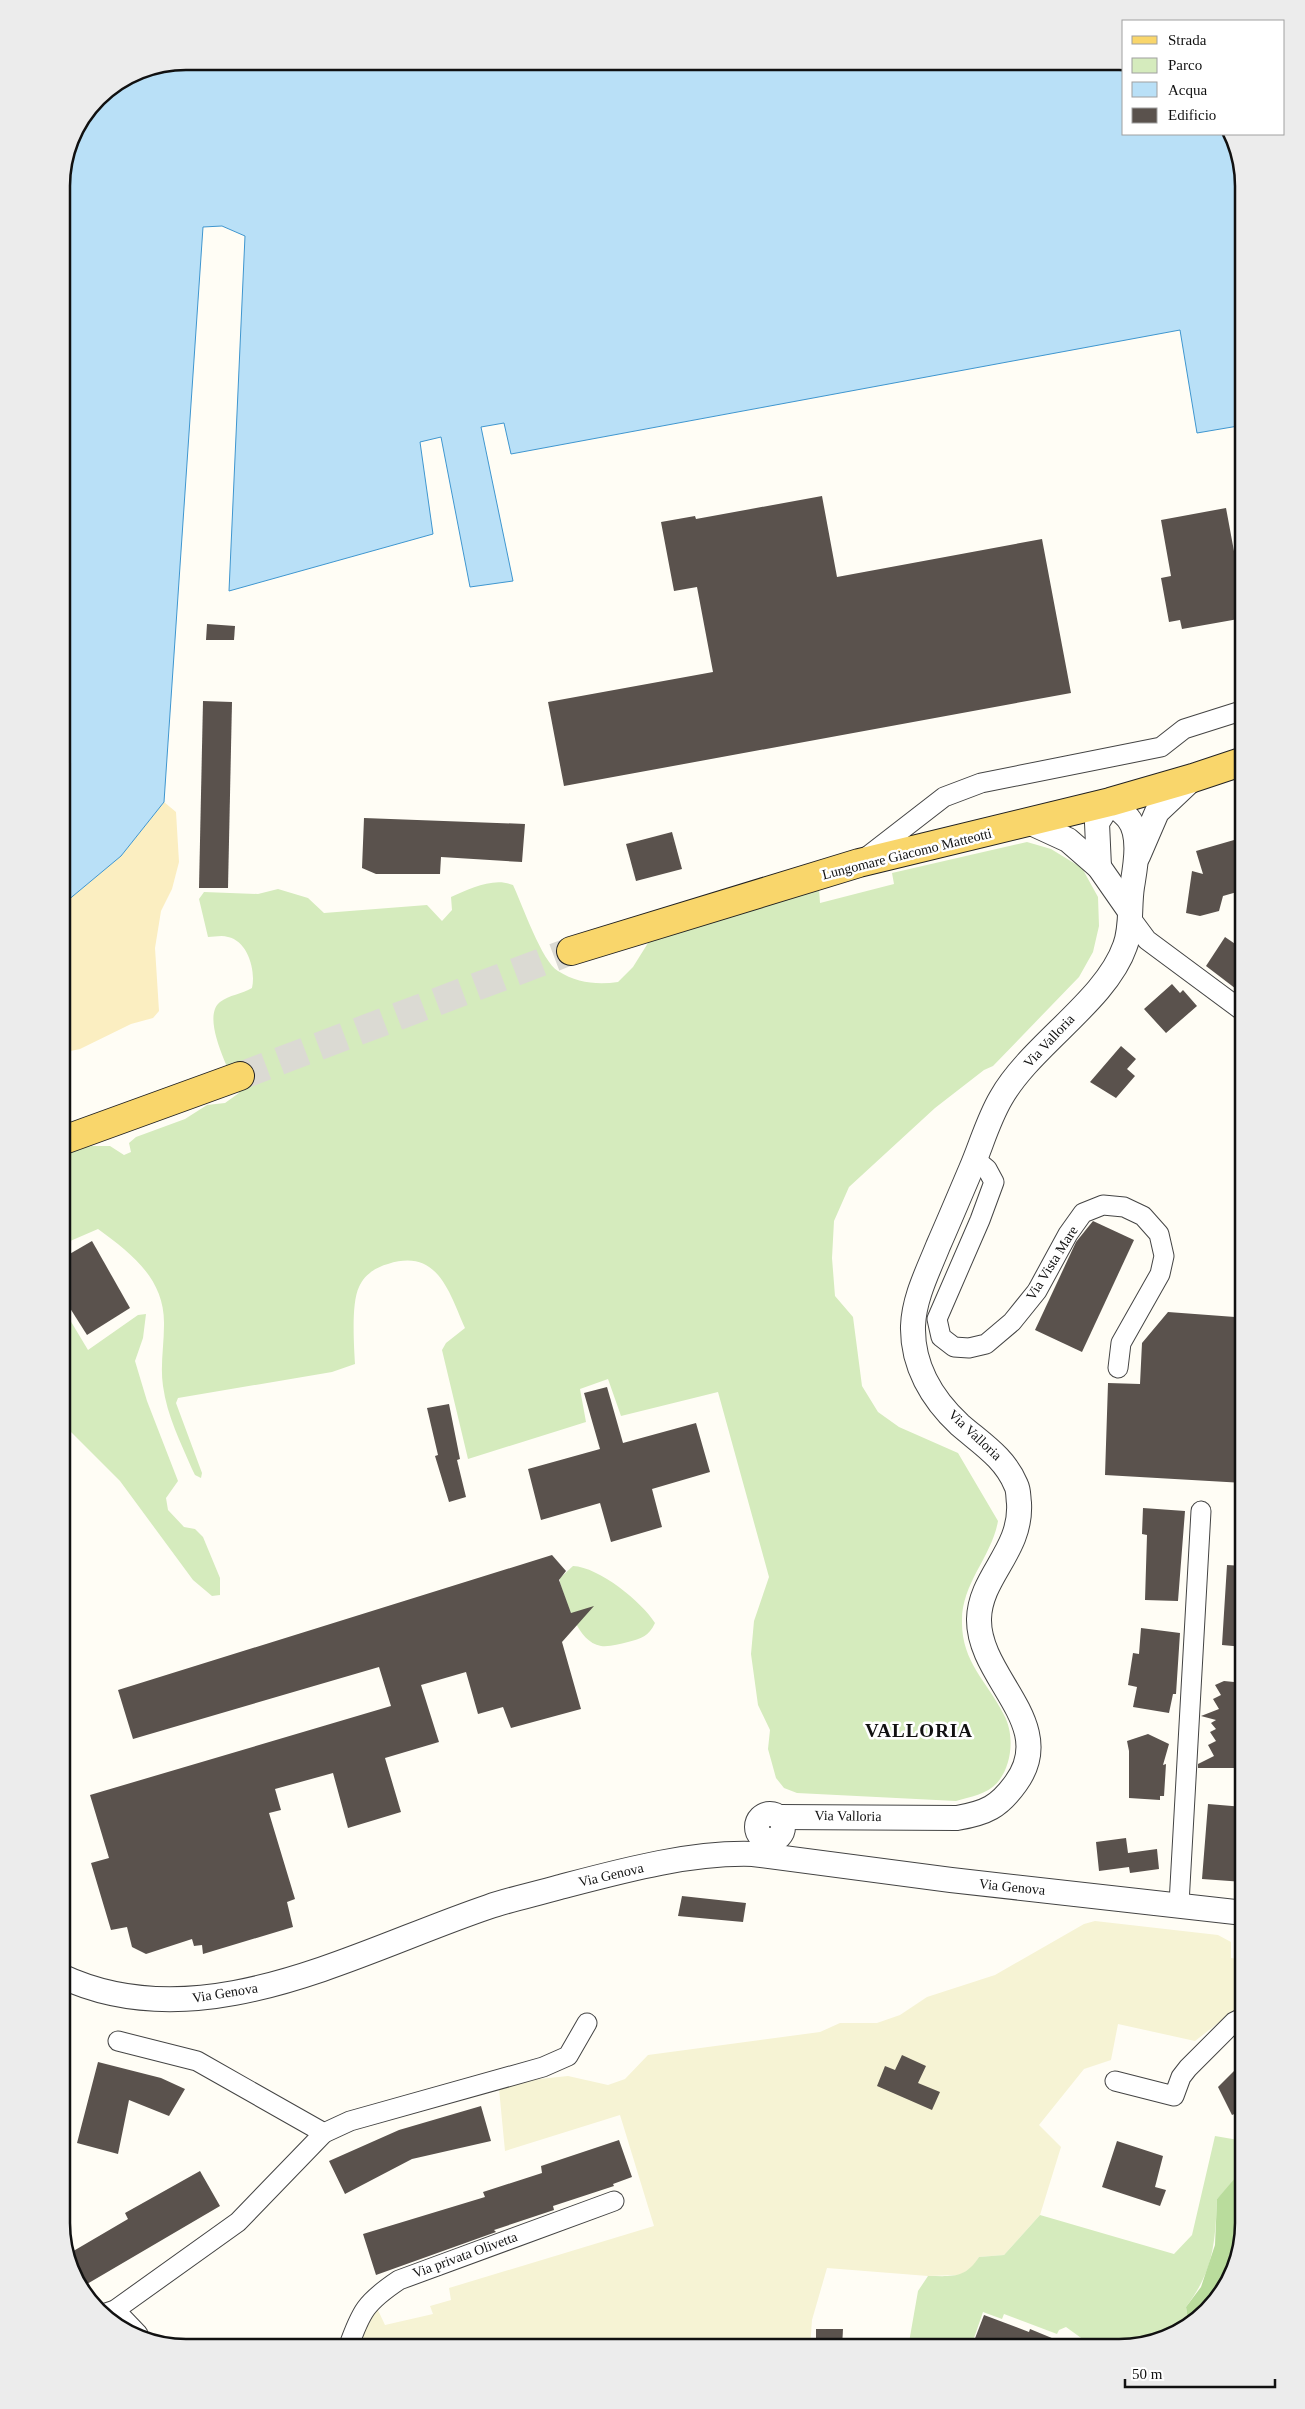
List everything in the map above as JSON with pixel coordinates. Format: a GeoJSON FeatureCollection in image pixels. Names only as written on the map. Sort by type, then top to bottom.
{"type":"FeatureCollection","features":[{"type":"Feature","properties":{"kind":"main road","name":"Lungomare Giacomo Matteotti"},"geometry":{"type":"LineString","coordinates":[[571,951],[859,863],[1031,823],[1193,778],[1235,764]]}},
{"type":"Feature","properties":{"kind":"main road"},"geometry":{"type":"LineString","coordinates":[[70,1138],[240,1076]]}},
{"type":"Feature","properties":{"kind":"street"},"geometry":{"type":"LineString","coordinates":[[859,863],[944,797],[981,783],[1161,747],[1184,729],[1235,713]]}},
{"type":"Feature","properties":{"kind":"street"},"geometry":{"type":"LineString","coordinates":[[1136,860],[1157,812],[1193,778]]}},
{"type":"Feature","properties":{"kind":"street"},"geometry":{"type":"LineString","coordinates":[[1099,867],[1097,823],[1110,802],[1129,819],[1134,828],[1136,860]]}},
{"type":"Feature","properties":{"kind":"street"},"geometry":{"type":"LineString","coordinates":[[1031,823],[1068,840],[1099,867],[1147,940],[1235,1005]]}},
{"type":"Feature","properties":{"kind":"street","name":"Via Valloria"},"geometry":{"type":"LineString","coordinates":[[766,1848],[782,1833],[783,1825],[779,1817],[957,1818],[980,1814],[1004,1800],[1021,1777],[1029,1750],[1027,1726],[989,1662],[979,1625],[979,1607],[985,1592],[1010,1548],[1020,1519],[1018,1488],[1004,1462],[958,1422],[928,1387],[917,1362],[913,1325],[921,1288],[1000,1099],[1012,1081],[1114,970],[1126,945],[1136,860]]}},
{"type":"Feature","properties":{"kind":"street","name":"Via Vista Mare"},"geometry":{"type":"LineString","coordinates":[[975,1159],[987,1169],[994,1182],[980,1220],[937,1319],[941,1336],[954,1347],[970,1348],[986,1344],[1012,1322],[1037,1291],[1068,1234],[1083,1213],[1103,1205],[1124,1207],[1143,1216],[1159,1234],[1164,1256],[1160,1274],[1121,1343],[1118,1368]]}},
{"type":"Feature","properties":{"kind":"street"},"geometry":{"type":"LineString","coordinates":[[1179,1904],[1201,1511]]}},
{"type":"Feature","properties":{"kind":"street","name":"Via Genova"},"geometry":{"type":"LineString","coordinates":[[70,1979],[108,1993],[138,1999],[171,2001],[258,1990],[489,1906],[624,1870],[766,1848],[951,1880],[1235,1911]]}},
{"type":"Feature","properties":{"kind":"street"},"geometry":{"type":"LineString","coordinates":[[1115,2080],[1174,2096],[1181,2077],[1188,2068],[1235,2022]]}},
{"type":"Feature","properties":{"kind":"street"},"geometry":{"type":"LineString","coordinates":[[111,2311],[238,2222],[324,2133],[350,2121],[543,2067],[568,2056],[587,2023]]}},
{"type":"Feature","properties":{"kind":"street"},"geometry":{"type":"LineString","coordinates":[[118,2041],[196,2061],[324,2133]]}},
{"type":"Feature","properties":{"kind":"street","name":"Via privata Olivetta"},"geometry":{"type":"LineString","coordinates":[[351,2339],[360,2315],[374,2297],[399,2280],[614,2201]]}},
{"type":"Feature","properties":{"kind":"shaded area"},"geometry":{"type":"Polygon","coordinates":[[[1095,1921],[1218,1935],[1231,1942],[1231,1958],[1235,1959],[1235,2010],[1195,2041],[1118,2024],[1111,2060],[1084,2069],[1039,2125],[1061,2147],[1040,2215],[1004,2255],[979,2257],[973,2267],[960,2275],[928,2276],[827,2268],[812,2320],[811,2339],[361,2339],[377,2308],[385,2325],[433,2314],[430,2306],[451,2300],[449,2288],[654,2226],[620,2115],[505,2151],[499,2089],[502,2083],[568,2076],[608,2085],[625,2079],[648,2055],[820,2032],[840,2023],[877,2023],[900,2015],[927,1997],[995,1975],[1084,1924],[1095,1921]]]}},
{"type":"Feature","properties":{"kind":"green space"},"geometry":{"type":"Polygon","coordinates":[[[1027,842],[1051,849],[1082,868],[1098,897],[1099,926],[1093,952],[1079,977],[993,1066],[984,1070],[935,1108],[849,1187],[834,1221],[832,1258],[835,1296],[853,1317],[862,1386],[878,1412],[899,1427],[958,1453],[998,1521],[990,1546],[967,1594],[962,1620],[963,1635],[970,1660],[997,1703],[1007,1723],[1011,1741],[1009,1759],[1002,1776],[993,1787],[956,1801],[797,1793],[784,1788],[776,1778],[768,1749],[770,1730],[758,1705],[751,1654],[754,1621],[769,1577],[718,1392],[621,1416],[608,1379],[580,1389],[586,1422],[468,1459],[442,1350],[446,1343],[465,1328],[447,1288],[439,1276],[419,1262],[405,1261],[375,1269],[367,1275],[359,1287],[356,1294],[354,1314],[355,1364],[332,1372],[178,1398],[176,1403],[202,1473],[201,1478],[195,1475],[192,1469],[175,1429],[165,1397],[162,1371],[163,1309],[153,1281],[134,1258],[98,1229],[70,1241],[70,1150],[92,1146],[110,1146],[124,1155],[131,1152],[129,1143],[136,1137],[185,1119],[207,1105],[225,1103],[239,1093],[219,1046],[213,1020],[215,1010],[220,1002],[252,988],[253,973],[249,958],[241,944],[228,937],[208,937],[199,899],[204,892],[258,894],[278,889],[308,898],[324,913],[427,905],[442,921],[452,910],[451,897],[482,885],[498,882],[505,883],[513,885],[539,945],[545,956],[558,971],[580,981],[610,983],[618,982],[633,967],[648,943],[672,928],[819,888],[820,903],[894,884],[892,873],[1027,842]]]}},
{"type":"Feature","properties":{"kind":"green space"},"geometry":{"type":"Polygon","coordinates":[[[146,1314],[143,1338],[135,1361],[147,1401],[178,1481],[166,1498],[168,1510],[184,1527],[195,1529],[203,1537],[220,1578],[220,1595],[212,1596],[193,1580],[120,1481],[70,1431],[70,1320],[88,1350],[138,1315],[146,1314]]]}},
{"type":"Feature","properties":{"kind":"green space"},"geometry":{"type":"Polygon","coordinates":[[[573,1566],[595,1572],[630,1596],[655,1623],[650,1631],[637,1640],[608,1646],[593,1643],[585,1637],[574,1620],[560,1583],[560,1578],[573,1566]]]}},
{"type":"Feature","properties":{"kind":"green space"},"geometry":{"type":"Polygon","coordinates":[[[1215,2136],[1235,2139],[1235,2180],[1217,2199],[1214,2243],[1208,2268],[1186,2307],[1187,2316],[1177,2323],[1141,2337],[1083,2339],[1066,2327],[1059,2330],[1057,2334],[1004,2314],[1002,2319],[983,2312],[974,2339],[910,2339],[918,2291],[928,2276],[957,2275],[968,2269],[979,2257],[1004,2255],[1040,2215],[1174,2254],[1192,2235],[1215,2136]]]}},
{"type":"Feature","properties":{"kind":"green space"},"geometry":{"type":"Polygon","coordinates":[[[1235,2178],[1235,2230],[1229,2260],[1215,2287],[1206,2299],[1187,2316],[1186,2307],[1201,2287],[1215,2245],[1217,2199],[1235,2178]]]}},
{"type":"Feature","properties":{"kind":"sand"},"geometry":{"type":"Polygon","coordinates":[[[164,802],[176,812],[179,862],[172,889],[161,911],[155,948],[159,1011],[153,1018],[131,1024],[80,1049],[70,1051],[70,898],[121,856],[164,802]]]}},
{"type":"Feature","properties":{"kind":"water"},"geometry":{"type":"Polygon","coordinates":[[[179,70],[1122,70],[1122,135],[1222,135],[1229,149],[1235,179],[1235,427],[1197,433],[1180,330],[511,454],[504,423],[481,427],[513,581],[470,587],[441,437],[420,442],[433,534],[229,591],[245,236],[222,226],[203,227],[164,802],[121,856],[70,898],[70,179],[74,156],[86,128],[104,104],[128,86],[156,74],[179,70]]]}},
{"type":"Feature","properties":{"kind":"building"},"geometry":{"type":"Polygon","coordinates":[[[822,496],[837,577],[1042,539],[1071,693],[564,786],[548,702],[713,672],[697,587],[674,591],[661,522],[695,516],[696,519],[822,496]]]}},
{"type":"Feature","properties":{"kind":"building"},"geometry":{"type":"Polygon","coordinates":[[[1226,508],[1235,557],[1235,620],[1182,629],[1180,620],[1169,622],[1161,578],[1171,576],[1161,520],[1226,508]]]}},
{"type":"Feature","properties":{"kind":"building"},"geometry":{"type":"Polygon","coordinates":[[[207,624],[235,626],[234,640],[206,640],[207,624]]]}},
{"type":"Feature","properties":{"kind":"building"},"geometry":{"type":"Polygon","coordinates":[[[203,701],[232,702],[228,888],[199,888],[203,701]]]}},
{"type":"Feature","properties":{"kind":"building"},"geometry":{"type":"Polygon","coordinates":[[[364,818],[525,824],[522,862],[441,857],[440,874],[376,874],[362,868],[364,818]]]}},
{"type":"Feature","properties":{"kind":"building"},"geometry":{"type":"Polygon","coordinates":[[[672,832],[682,869],[636,881],[626,844],[672,832]]]}},
{"type":"Feature","properties":{"kind":"building"},"geometry":{"type":"Polygon","coordinates":[[[1234,840],[1235,893],[1223,896],[1219,911],[1200,916],[1186,913],[1192,871],[1203,874],[1196,851],[1234,840]]]}},
{"type":"Feature","properties":{"kind":"building"},"geometry":{"type":"Polygon","coordinates":[[[1225,937],[1235,944],[1235,988],[1206,966],[1225,937]]]}},
{"type":"Feature","properties":{"kind":"building"},"geometry":{"type":"Polygon","coordinates":[[[1172,984],[1180,993],[1183,990],[1197,1006],[1166,1033],[1144,1009],[1172,984]]]}},
{"type":"Feature","properties":{"kind":"building"},"geometry":{"type":"Polygon","coordinates":[[[1121,1046],[1136,1059],[1127,1069],[1135,1076],[1116,1098],[1090,1082],[1121,1046]]]}},
{"type":"Feature","properties":{"kind":"building"},"geometry":{"type":"Polygon","coordinates":[[[1093,1221],[1134,1240],[1082,1352],[1035,1330],[1076,1242],[1093,1221]]]}},
{"type":"Feature","properties":{"kind":"building"},"geometry":{"type":"Polygon","coordinates":[[[92,1241],[130,1308],[87,1335],[70,1308],[70,1254],[92,1241]]]}},
{"type":"Feature","properties":{"kind":"building"},"geometry":{"type":"Polygon","coordinates":[[[1168,1312],[1235,1317],[1235,1482],[1105,1475],[1108,1383],[1140,1384],[1142,1343],[1168,1312]]]}},
{"type":"Feature","properties":{"kind":"building"},"geometry":{"type":"Polygon","coordinates":[[[607,1387],[623,1443],[696,1423],[710,1472],[652,1489],[662,1527],[611,1542],[600,1503],[541,1520],[528,1469],[600,1449],[584,1393],[607,1387]]]}},
{"type":"Feature","properties":{"kind":"building"},"geometry":{"type":"Polygon","coordinates":[[[449,1404],[460,1459],[457,1460],[466,1497],[449,1502],[435,1456],[438,1455],[427,1408],[449,1404]]]}},
{"type":"Feature","properties":{"kind":"building"},"geometry":{"type":"Polygon","coordinates":[[[1143,1508],[1185,1511],[1178,1601],[1145,1600],[1147,1535],[1142,1534],[1143,1508]]]}},
{"type":"Feature","properties":{"kind":"building"},"geometry":{"type":"Polygon","coordinates":[[[552,1555],[566,1571],[559,1580],[571,1613],[594,1606],[562,1642],[581,1709],[511,1728],[503,1707],[478,1714],[466,1672],[421,1685],[439,1742],[385,1758],[401,1812],[348,1828],[333,1773],[275,1789],[281,1810],[269,1813],[295,1899],[287,1902],[293,1927],[203,1954],[202,1945],[194,1946],[192,1939],[146,1954],[132,1947],[127,1927],[111,1930],[91,1863],[109,1858],[90,1795],[391,1706],[379,1667],[133,1739],[118,1690],[552,1555]]]}},
{"type":"Feature","properties":{"kind":"building"},"geometry":{"type":"Polygon","coordinates":[[[1227,1565],[1235,1565],[1235,1646],[1222,1645],[1227,1565]]]}},
{"type":"Feature","properties":{"kind":"building"},"geometry":{"type":"Polygon","coordinates":[[[1141,1628],[1180,1633],[1176,1694],[1173,1694],[1169,1713],[1133,1707],[1137,1687],[1128,1685],[1133,1653],[1139,1654],[1141,1628]]]}},
{"type":"Feature","properties":{"kind":"building"},"geometry":{"type":"Polygon","coordinates":[[[1224,1681],[1235,1682],[1235,1768],[1198,1768],[1198,1764],[1214,1756],[1208,1745],[1216,1741],[1210,1732],[1216,1729],[1211,1723],[1216,1720],[1201,1716],[1219,1709],[1213,1699],[1221,1695],[1215,1685],[1224,1681]]]}},
{"type":"Feature","properties":{"kind":"building"},"geometry":{"type":"Polygon","coordinates":[[[1148,1734],[1169,1744],[1163,1765],[1166,1764],[1164,1796],[1160,1796],[1160,1800],[1129,1798],[1129,1751],[1127,1741],[1148,1734]]]}},
{"type":"Feature","properties":{"kind":"building"},"geometry":{"type":"Polygon","coordinates":[[[1208,1804],[1235,1806],[1235,1881],[1202,1879],[1208,1804]]]}},
{"type":"Feature","properties":{"kind":"building"},"geometry":{"type":"Polygon","coordinates":[[[1126,1838],[1128,1853],[1157,1849],[1159,1869],[1130,1873],[1129,1867],[1099,1871],[1096,1842],[1126,1838]]]}},
{"type":"Feature","properties":{"kind":"building"},"geometry":{"type":"Polygon","coordinates":[[[682,1896],[746,1903],[743,1922],[678,1916],[682,1896]]]}},
{"type":"Feature","properties":{"kind":"building"},"geometry":{"type":"Polygon","coordinates":[[[902,2055],[926,2066],[918,2083],[940,2092],[932,2110],[877,2086],[885,2066],[895,2070],[902,2055]]]}},
{"type":"Feature","properties":{"kind":"building"},"geometry":{"type":"Polygon","coordinates":[[[98,2062],[161,2078],[185,2089],[169,2116],[129,2100],[118,2154],[77,2143],[98,2062]]]}},
{"type":"Feature","properties":{"kind":"building"},"geometry":{"type":"Polygon","coordinates":[[[1235,2070],[1235,2114],[1232,2115],[1218,2087],[1235,2070]]]}},
{"type":"Feature","properties":{"kind":"building"},"geometry":{"type":"Polygon","coordinates":[[[481,2106],[491,2141],[412,2159],[345,2194],[329,2161],[399,2130],[481,2106]]]}},
{"type":"Feature","properties":{"kind":"building"},"geometry":{"type":"Polygon","coordinates":[[[619,2140],[632,2177],[613,2184],[614,2186],[553,2206],[554,2210],[494,2230],[496,2232],[376,2275],[363,2234],[485,2197],[483,2192],[542,2173],[541,2166],[619,2140]]]}},
{"type":"Feature","properties":{"kind":"building"},"geometry":{"type":"Polygon","coordinates":[[[1117,2141],[1163,2156],[1155,2187],[1166,2190],[1160,2206],[1102,2187],[1117,2141]]]}},
{"type":"Feature","properties":{"kind":"building"},"geometry":{"type":"Polygon","coordinates":[[[200,2171],[220,2206],[88,2284],[73,2251],[128,2219],[125,2213],[200,2171]]]}},
{"type":"Feature","properties":{"kind":"building"},"geometry":{"type":"Polygon","coordinates":[[[984,2315],[1029,2332],[1030,2329],[1054,2339],[975,2339],[984,2315]]]}},
{"type":"Feature","properties":{"kind":"building"},"geometry":{"type":"Polygon","coordinates":[[[816,2329],[843,2329],[842,2339],[816,2339],[816,2329]]]}},
{"type":"Feature","properties":{"kind":"tunnel"},"geometry":{"type":"LineString","coordinates":[[240,1076],[571,951]]}},
{"type":"Feature","properties":{"kind":"district","name":"VALLORIA"},"geometry":{"type":"Point","coordinates":[919,1730]}}]}
